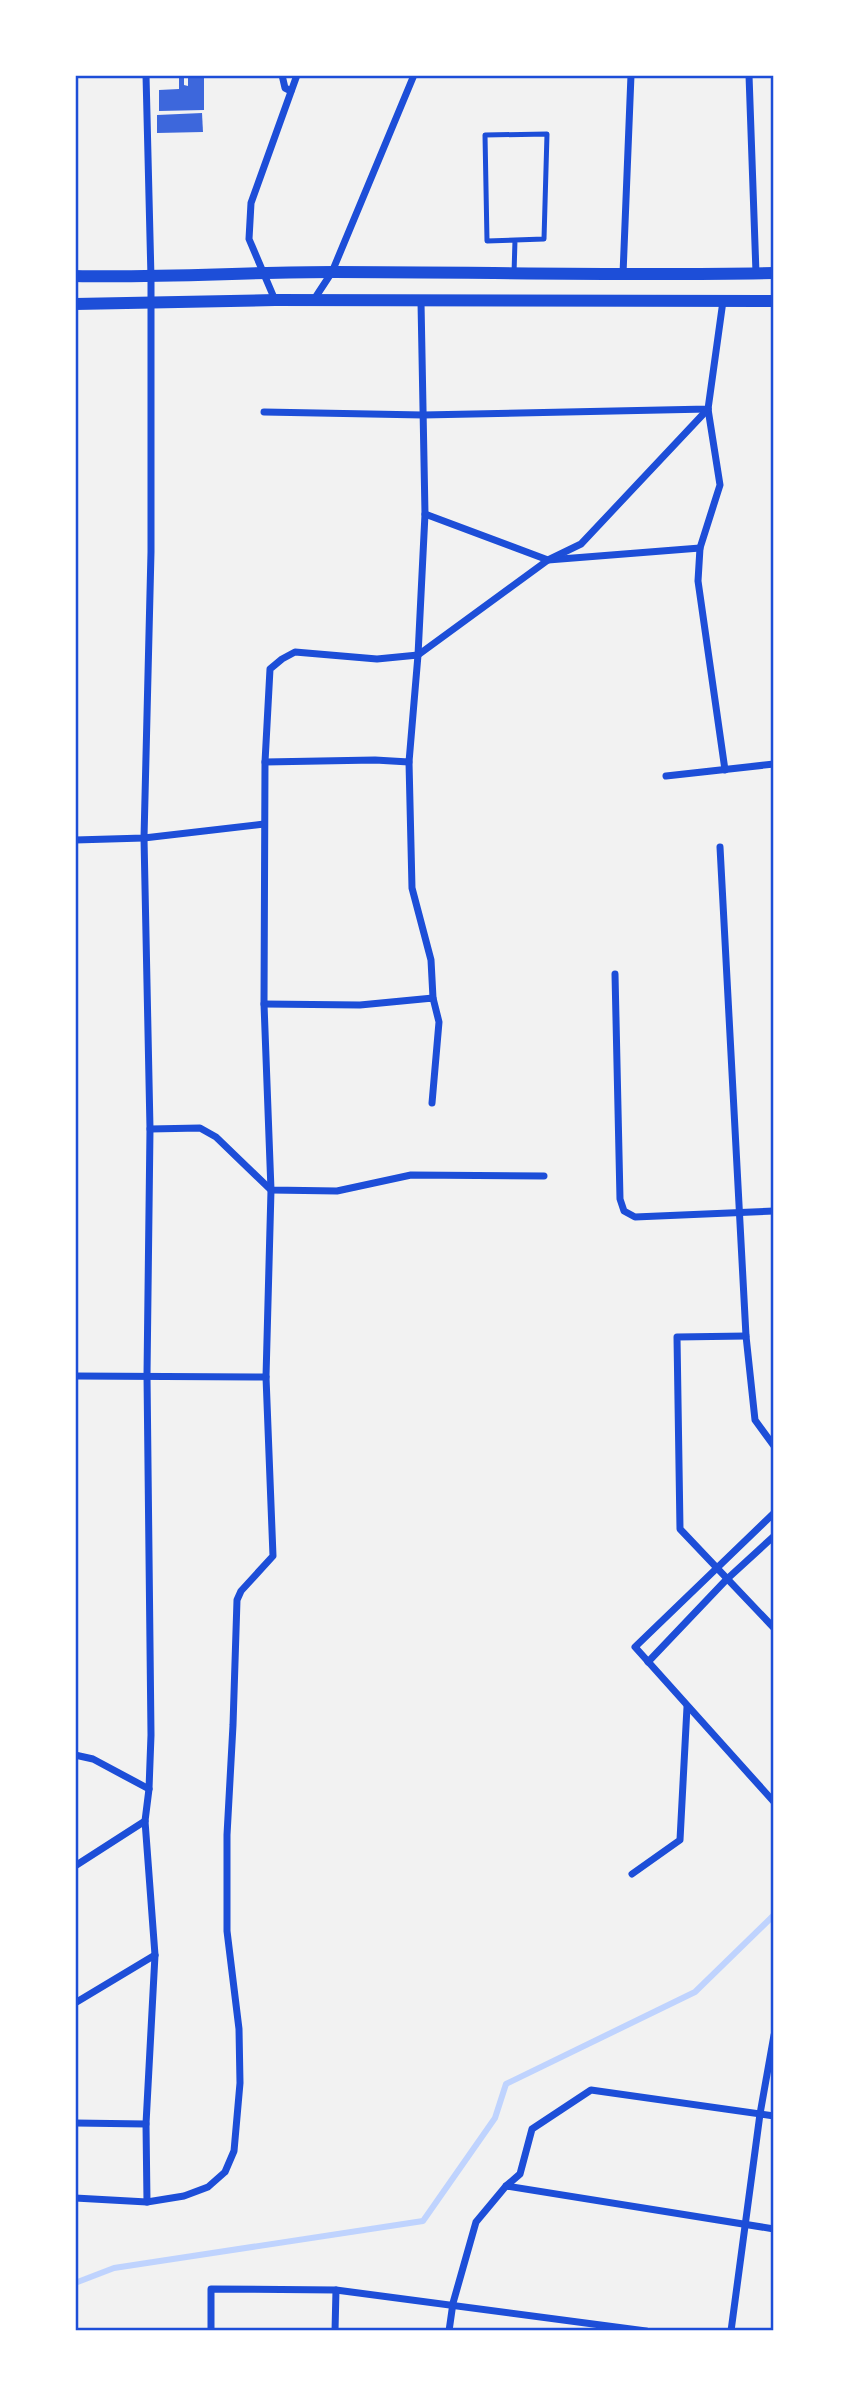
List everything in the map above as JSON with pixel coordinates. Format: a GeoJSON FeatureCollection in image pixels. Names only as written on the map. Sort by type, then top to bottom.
{"type":"FeatureCollection","features":[{"type":"Feature","properties":{"kind":"street"},"geometry":{"type":"LineString","coordinates":[[146,75],[151,278],[151,552],[144,838],[150,1129],[147,1375],[151,1735],[145,1821],[155,1955],[145,2124],[147,2202]]}},
{"type":"Feature","properties":{"kind":"street"},"geometry":{"type":"LineString","coordinates":[[282,75],[285,88],[291,91]]}},
{"type":"Feature","properties":{"kind":"street"},"geometry":{"type":"LineString","coordinates":[[275,300],[249,239],[251,203],[297,75]]}},
{"type":"Feature","properties":{"kind":"street"},"geometry":{"type":"LineString","coordinates":[[313,301],[332,272],[414,75]]}},
{"type":"Feature","properties":{"kind":"street"},"geometry":{"type":"LineString","coordinates":[[623,274],[631,75]]}},
{"type":"Feature","properties":{"kind":"street"},"geometry":{"type":"LineString","coordinates":[[749,75],[756,273]]}},
{"type":"Feature","properties":{"kind":"street"},"geometry":{"type":"LineString","coordinates":[[75,276],[151,278],[332,272],[774,273]]}},
{"type":"Feature","properties":{"kind":"street"},"geometry":{"type":"LineString","coordinates":[[75,304],[275,300],[774,301]]}},
{"type":"Feature","properties":{"kind":"street"},"geometry":{"type":"LineString","coordinates":[[723,301],[709,408],[720,485],[700,548],[698,581],[725,770]]}},
{"type":"Feature","properties":{"kind":"street"},"geometry":{"type":"LineString","coordinates":[[421,302],[425,514],[409,762],[412,888],[431,961],[433,998],[439,1022],[432,1103]]}},
{"type":"Feature","properties":{"kind":"street"},"geometry":{"type":"LineString","coordinates":[[264,412],[423,415],[709,408]]}},
{"type":"Feature","properties":{"kind":"street"},"geometry":{"type":"LineString","coordinates":[[75,2198],[147,2202],[184,2196],[208,2187],[225,2172],[234,2151],[240,2083],[240,2042],[227,1931],[227,1835],[237,1600],[241,1591],[273,1556],[266,1377],[271,1190],[264,1004],[265,762],[270,669],[295,652],[377,659],[418,655],[548,560],[581,544],[709,408]]}},
{"type":"Feature","properties":{"kind":"street"},"geometry":{"type":"LineString","coordinates":[[425,514],[548,560],[700,548]]}},
{"type":"Feature","properties":{"kind":"street"},"geometry":{"type":"LineString","coordinates":[[265,762],[409,762]]}},
{"type":"Feature","properties":{"kind":"street"},"geometry":{"type":"LineString","coordinates":[[666,776],[774,764]]}},
{"type":"Feature","properties":{"kind":"street"},"geometry":{"type":"LineString","coordinates":[[75,840],[204,833],[264,824]]}},
{"type":"Feature","properties":{"kind":"street"},"geometry":{"type":"LineString","coordinates":[[720,847],[746,1336],[755,1420],[774,1447]]}},
{"type":"Feature","properties":{"kind":"street"},"geometry":{"type":"LineString","coordinates":[[615,974],[620,1199],[624,1211],[635,1217],[774,1211]]}},
{"type":"Feature","properties":{"kind":"street"},"geometry":{"type":"LineString","coordinates":[[264,1004],[360,1005],[433,998]]}},
{"type":"Feature","properties":{"kind":"street"},"geometry":{"type":"LineString","coordinates":[[150,1129],[200,1128],[216,1137],[271,1190],[337,1191],[411,1175],[544,1176]]}},
{"type":"Feature","properties":{"kind":"street"},"geometry":{"type":"LineString","coordinates":[[746,1336],[677,1337],[680,1529],[774,1628]]}},
{"type":"Feature","properties":{"kind":"street"},"geometry":{"type":"LineString","coordinates":[[75,1376],[266,1377]]}},
{"type":"Feature","properties":{"kind":"street"},"geometry":{"type":"LineString","coordinates":[[774,1513],[635,1647],[774,1802]]}},
{"type":"Feature","properties":{"kind":"street"},"geometry":{"type":"LineString","coordinates":[[648,1662],[726,1580],[774,1536]]}},
{"type":"Feature","properties":{"kind":"street"},"geometry":{"type":"LineString","coordinates":[[632,1874],[680,1840],[687,1707]]}},
{"type":"Feature","properties":{"kind":"street"},"geometry":{"type":"LineString","coordinates":[[75,1755],[93,1759],[149,1789]]}},
{"type":"Feature","properties":{"kind":"street"},"geometry":{"type":"LineString","coordinates":[[75,1866],[145,1821]]}},
{"type":"Feature","properties":{"kind":"street"},"geometry":{"type":"LineString","coordinates":[[75,2003],[155,1955]]}},
{"type":"Feature","properties":{"kind":"street"},"geometry":{"type":"LineString","coordinates":[[731,2331],[760,2114],[774,2035]]}},
{"type":"Feature","properties":{"kind":"street"},"geometry":{"type":"LineString","coordinates":[[449,2331],[453,2303],[476,2222],[506,2186],[520,2174],[532,2129],[591,2091],[774,2116]]}},
{"type":"Feature","properties":{"kind":"street"},"geometry":{"type":"LineString","coordinates":[[75,2123],[145,2124]]}},
{"type":"Feature","properties":{"kind":"street"},"geometry":{"type":"LineString","coordinates":[[506,2186],[774,2229]]}},
{"type":"Feature","properties":{"kind":"street"},"geometry":{"type":"LineString","coordinates":[[211,2331],[211,2289],[336,2290],[453,2303],[646,2331]]}},
{"type":"Feature","properties":{"kind":"street"},"geometry":{"type":"LineString","coordinates":[[335,2331],[336,2290]]}},
{"type":"Feature","properties":{"kind":"lane"},"geometry":{"type":"LineString","coordinates":[[547,134],[544,239],[515,240],[487,241],[485,135],[547,134]]}},
{"type":"Feature","properties":{"kind":"lane"},"geometry":{"type":"LineString","coordinates":[[514,274],[515,240]]}},
{"type":"Feature","properties":{"kind":"building"},"geometry":{"type":"Polygon","coordinates":[[[179,75],[184,75],[184,85],[188,86],[188,75],[204,75],[204,110],[159,111],[159,90],[179,89],[179,75]]]}},
{"type":"Feature","properties":{"kind":"building"},"geometry":{"type":"Polygon","coordinates":[[[202,113],[203,132],[157,133],[157,115],[202,113]]]}},
{"type":"Feature","properties":{"kind":"waterway"},"geometry":{"type":"LineString","coordinates":[[75,2283],[114,2268],[423,2221],[495,2118],[506,2084],[695,1992],[774,1915]]}}]}
